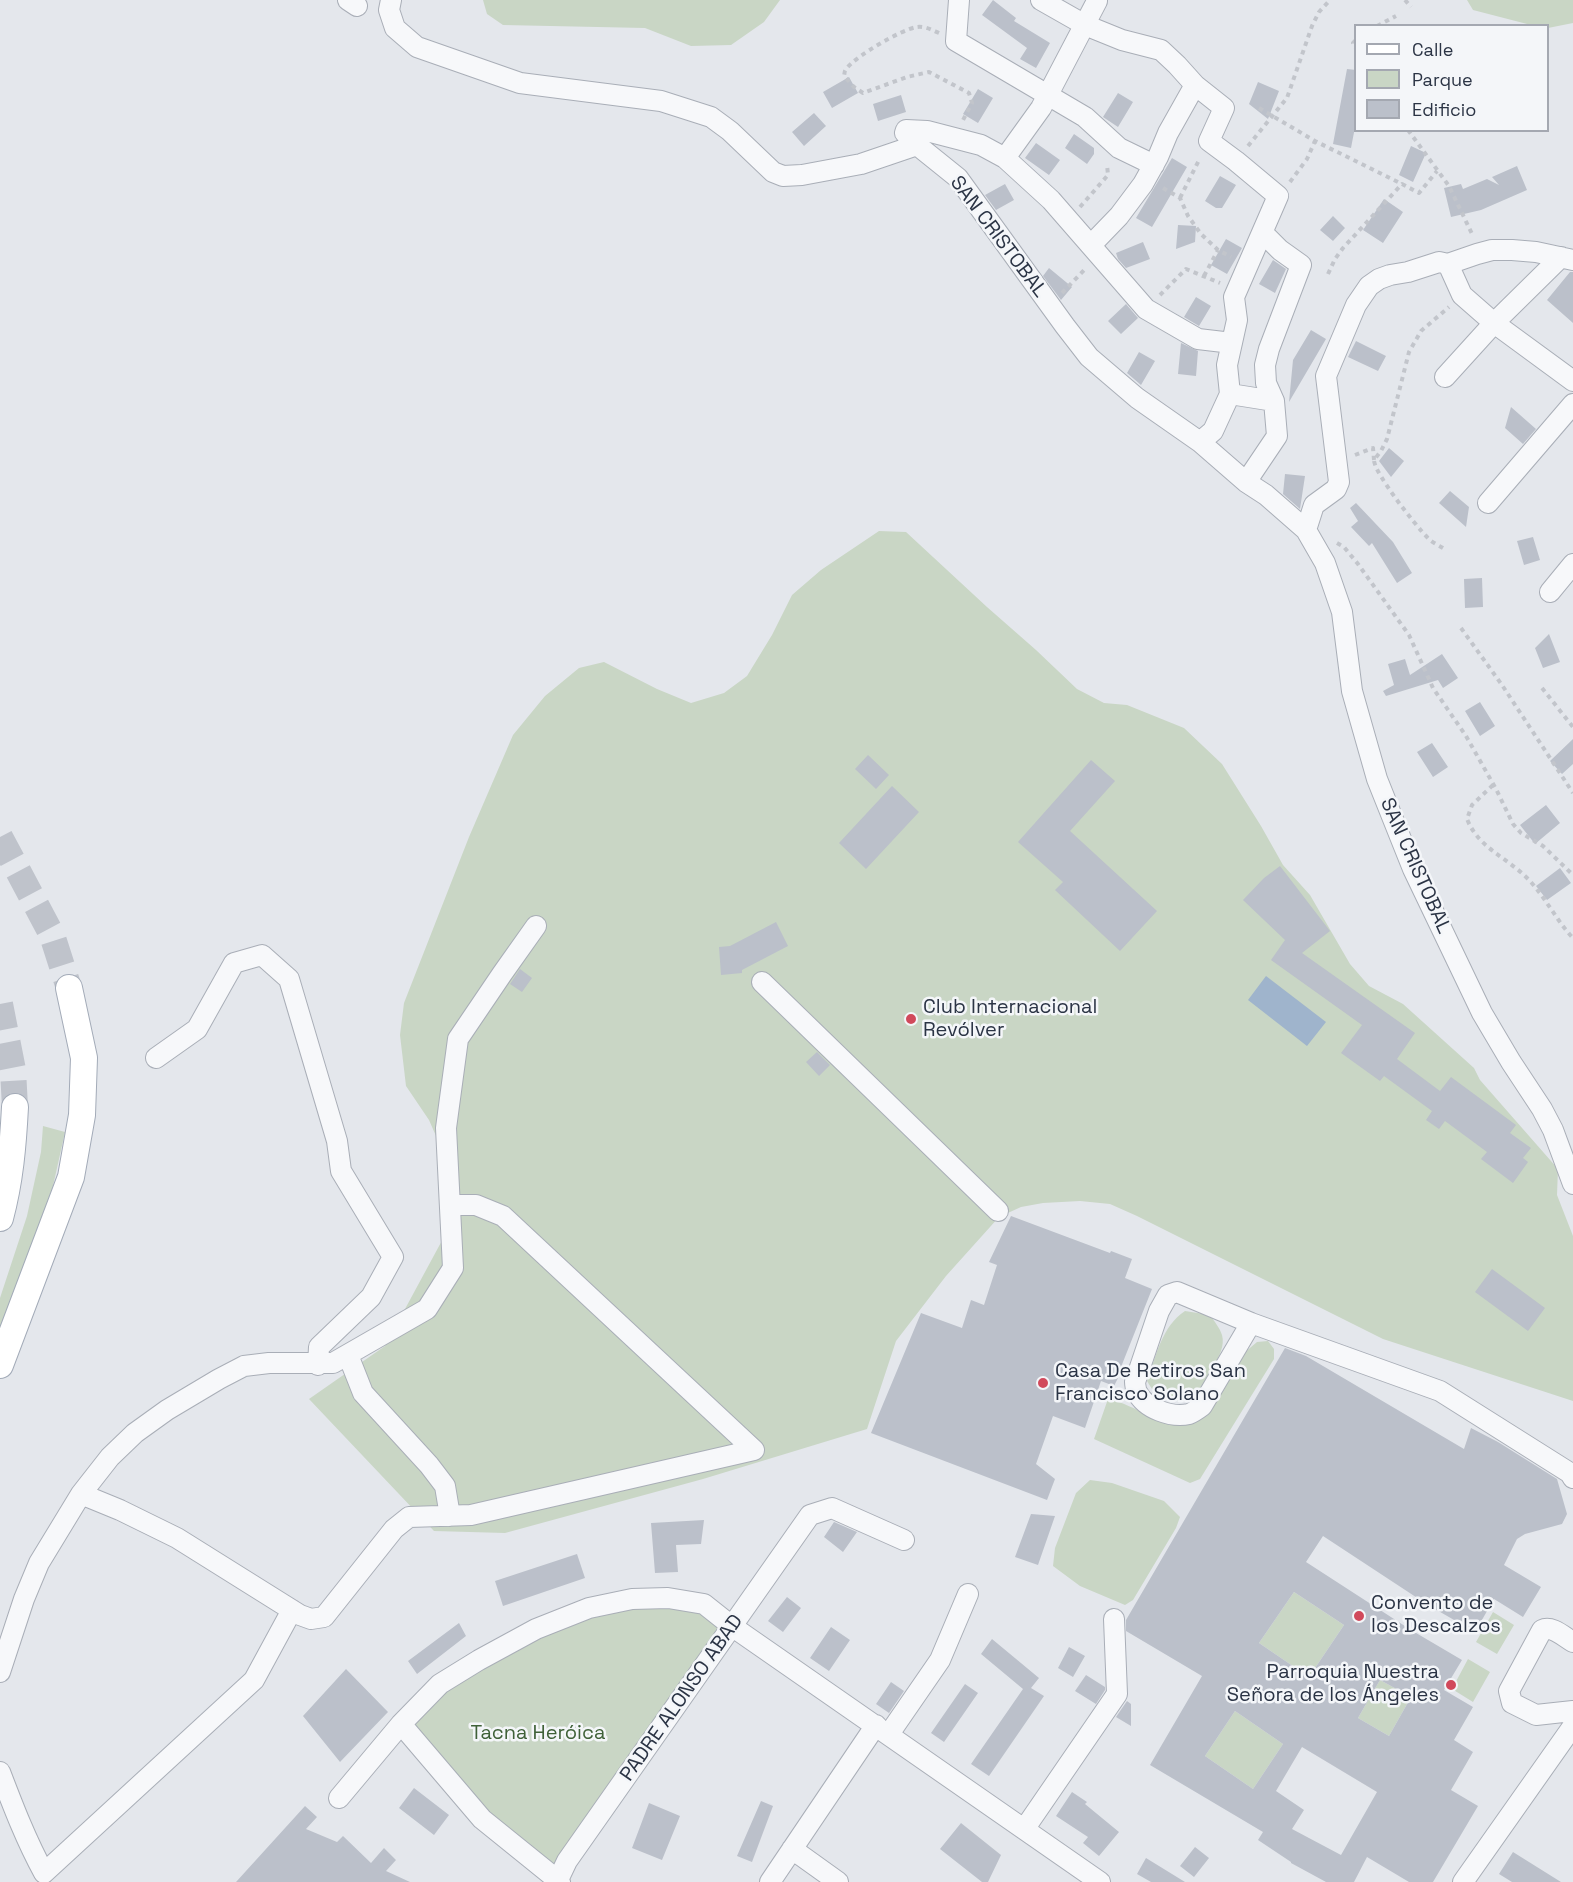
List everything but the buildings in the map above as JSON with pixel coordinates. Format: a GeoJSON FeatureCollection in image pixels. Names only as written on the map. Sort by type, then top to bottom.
{"type":"FeatureCollection","features":[{"type":"Feature","properties":{"kind":"main road"},"geometry":{"type":"LineString","coordinates":[[0,1365],[71,1177],[82,1115],[84,1058],[69,988]]}},
{"type":"Feature","properties":{"kind":"main road"},"geometry":{"type":"LineString","coordinates":[[0,1218],[8,1189],[15,1107]]}},
{"type":"Feature","properties":{"kind":"street"},"geometry":{"type":"LineString","coordinates":[[959,0],[956,41],[1085,117],[1119,148],[1150,171]]}},
{"type":"Feature","properties":{"kind":"street"},"geometry":{"type":"LineString","coordinates":[[1041,0],[1085,25],[1122,40],[1161,50],[1195,85],[1224,108],[1209,141],[1278,196],[1234,297],[1237,320],[1227,365],[1230,394],[1213,431],[1200,442]]}},
{"type":"Feature","properties":{"kind":"street"},"geometry":{"type":"LineString","coordinates":[[1005,158],[1041,108],[1097,1]]}},
{"type":"Feature","properties":{"kind":"street"},"geometry":{"type":"LineString","coordinates":[[390,5],[394,28],[417,47],[520,83],[661,102],[711,117],[730,131],[772,172],[783,176],[802,175],[861,164],[917,145],[905,133],[906,130],[927,131],[981,145],[1005,158],[1062,213],[1146,309],[1198,339],[1232,343]]}},
{"type":"Feature","properties":{"kind":"street"},"geometry":{"type":"LineString","coordinates":[[1095,250],[1150,171],[1195,85]]}},
{"type":"Feature","properties":{"kind":"street","name":"SAN CRISTOBAL"},"geometry":{"type":"LineString","coordinates":[[917,145],[958,178],[1089,357],[1137,398],[1200,442],[1306,530],[1324,563],[1342,612],[1352,691],[1377,779],[1413,869],[1482,1014],[1553,1130],[1573,1184]]}},
{"type":"Feature","properties":{"kind":"street"},"geometry":{"type":"LineString","coordinates":[[1246,482],[1277,436],[1274,401],[1266,383],[1265,364],[1300,265],[1263,233]]}},
{"type":"Feature","properties":{"kind":"street"},"geometry":{"type":"LineString","coordinates":[[1306,530],[1314,505],[1336,489],[1340,482],[1326,376],[1356,305],[1369,286],[1379,279],[1438,262],[1448,264],[1492,250],[1536,252],[1567,259]]}},
{"type":"Feature","properties":{"kind":"street"},"geometry":{"type":"LineString","coordinates":[[1445,377],[1494,323],[1567,259]]}},
{"type":"Feature","properties":{"kind":"street"},"geometry":{"type":"LineString","coordinates":[[1448,264],[1464,297],[1494,323],[1573,381]]}},
{"type":"Feature","properties":{"kind":"street"},"geometry":{"type":"LineString","coordinates":[[1230,394],[1274,401]]}},
{"type":"Feature","properties":{"kind":"street"},"geometry":{"type":"LineString","coordinates":[[1488,503],[1573,404]]}},
{"type":"Feature","properties":{"kind":"street"},"geometry":{"type":"LineString","coordinates":[[1550,592],[1573,564]]}},
{"type":"Feature","properties":{"kind":"street"},"geometry":{"type":"LineString","coordinates":[[0,1672],[24,1599],[39,1563],[81,1494],[110,1457],[135,1433],[219,1378],[244,1366],[269,1363],[333,1364],[427,1309],[453,1268],[446,1128],[458,1039],[536,926]]}},
{"type":"Feature","properties":{"kind":"street"},"geometry":{"type":"LineString","coordinates":[[156,1058],[197,1029],[234,963],[262,955],[289,979],[338,1141],[340,1171],[393,1257],[371,1297],[319,1347],[318,1365]]}},
{"type":"Feature","properties":{"kind":"street"},"geometry":{"type":"LineString","coordinates":[[762,982],[998,1211]]}},
{"type":"Feature","properties":{"kind":"street"},"geometry":{"type":"LineString","coordinates":[[81,1494],[177,1538],[292,1610],[311,1619],[324,1617],[394,1529],[409,1517],[471,1515],[754,1450],[503,1216],[476,1205],[450,1205]]}},
{"type":"Feature","properties":{"kind":"street"},"geometry":{"type":"LineString","coordinates":[[1251,1323],[1202,1406],[1191,1413],[1176,1415],[1154,1408],[1137,1392],[1135,1382],[1159,1311],[1168,1295],[1177,1292],[1251,1323],[1440,1391],[1570,1473],[1573,1478]]}},
{"type":"Feature","properties":{"kind":"street"},"geometry":{"type":"LineString","coordinates":[[348,1355],[363,1393],[445,1486],[450,1516]]}},
{"type":"Feature","properties":{"kind":"street","name":"PADRE ALONSO ABAD"},"geometry":{"type":"LineString","coordinates":[[558,1882],[567,1861],[810,1515],[832,1508],[904,1540]]}},
{"type":"Feature","properties":{"kind":"street"},"geometry":{"type":"LineString","coordinates":[[770,1882],[792,1849],[939,1660],[968,1594]]}},
{"type":"Feature","properties":{"kind":"street"},"geometry":{"type":"LineString","coordinates":[[339,1798],[401,1724],[440,1684],[479,1660],[536,1629],[589,1608],[632,1599],[668,1598],[704,1604],[733,1627],[1100,1882]]}},
{"type":"Feature","properties":{"kind":"street"},"geometry":{"type":"LineString","coordinates":[[0,1772],[15,1813],[44,1873],[254,1680],[292,1610]]}},
{"type":"Feature","properties":{"kind":"street"},"geometry":{"type":"LineString","coordinates":[[1025,1828],[1118,1694],[1114,1619]]}},
{"type":"Feature","properties":{"kind":"street"},"geometry":{"type":"LineString","coordinates":[[1573,1642],[1551,1628],[1542,1630],[1509,1691],[1512,1703],[1536,1715],[1573,1712]]}},
{"type":"Feature","properties":{"kind":"street"},"geometry":{"type":"LineString","coordinates":[[401,1724],[482,1819],[558,1882]]}},
{"type":"Feature","properties":{"kind":"street"},"geometry":{"type":"LineString","coordinates":[[1463,1882],[1573,1726]]}},
{"type":"Feature","properties":{"kind":"street"},"geometry":{"type":"LineString","coordinates":[[792,1849],[838,1882]]}},
{"type":"Feature","properties":{"kind":"path"},"geometry":{"type":"LineString","coordinates":[[1236,161],[1287,98],[1312,26],[1319,12],[1330,0]]}},
{"type":"Feature","properties":{"kind":"path"},"geometry":{"type":"LineString","coordinates":[[1405,0],[1411,7]]}},
{"type":"Feature","properties":{"kind":"path"},"geometry":{"type":"LineString","coordinates":[[1381,24],[1396,16]]}},
{"type":"Feature","properties":{"kind":"path"},"geometry":{"type":"LineString","coordinates":[[956,41],[929,28],[912,28],[857,57],[845,69],[844,76],[863,93],[929,72],[969,93],[972,103],[958,129]]}},
{"type":"Feature","properties":{"kind":"path"},"geometry":{"type":"LineString","coordinates":[[1259,108],[1315,141],[1419,193],[1437,171]]}},
{"type":"Feature","properties":{"kind":"path"},"geometry":{"type":"LineString","coordinates":[[1409,132],[1449,186],[1481,253]]}},
{"type":"Feature","properties":{"kind":"path"},"geometry":{"type":"LineString","coordinates":[[1180,198],[1209,141]]}},
{"type":"Feature","properties":{"kind":"path"},"geometry":{"type":"LineString","coordinates":[[1278,196],[1296,175],[1315,141]]}},
{"type":"Feature","properties":{"kind":"path"},"geometry":{"type":"LineString","coordinates":[[1062,213],[1075,213],[1108,175],[1109,167],[1103,159]]}},
{"type":"Feature","properties":{"kind":"path"},"geometry":{"type":"LineString","coordinates":[[1150,171],[1180,198],[1188,216],[1201,234],[1218,250],[1248,266]]}},
{"type":"Feature","properties":{"kind":"path"},"geometry":{"type":"LineString","coordinates":[[1328,274],[1335,258],[1343,248],[1402,184]]}},
{"type":"Feature","properties":{"kind":"path"},"geometry":{"type":"LineString","coordinates":[[1050,305],[1095,250]]}},
{"type":"Feature","properties":{"kind":"path"},"geometry":{"type":"LineString","coordinates":[[1204,276],[1218,250]]}},
{"type":"Feature","properties":{"kind":"path"},"geometry":{"type":"LineString","coordinates":[[1146,309],[1186,269],[1237,290]]}},
{"type":"Feature","properties":{"kind":"path"},"geometry":{"type":"LineString","coordinates":[[1374,460],[1387,440],[1409,352],[1421,331],[1443,311],[1464,297]]}},
{"type":"Feature","properties":{"kind":"path"},"geometry":{"type":"LineString","coordinates":[[1338,462],[1373,448],[1374,465],[1384,482],[1428,538],[1443,548]]}},
{"type":"Feature","properties":{"kind":"path"},"geometry":{"type":"LineString","coordinates":[[1306,530],[1344,547],[1358,564],[1409,635],[1433,688],[1466,736],[1513,824],[1521,832],[1544,846],[1573,875]]}},
{"type":"Feature","properties":{"kind":"path"},"geometry":{"type":"LineString","coordinates":[[1461,628],[1502,685],[1573,793]]}},
{"type":"Feature","properties":{"kind":"path"},"geometry":{"type":"LineString","coordinates":[[1542,688],[1573,727]]}},
{"type":"Feature","properties":{"kind":"path"},"geometry":{"type":"LineString","coordinates":[[1493,784],[1472,805],[1467,819],[1472,831],[1485,845],[1526,876],[1562,927],[1573,938]]}},
{"type":"Feature","properties":{"kind":"green space"},"geometry":{"type":"Polygon","coordinates":[[[483,0],[780,0],[764,22],[731,45],[691,46],[645,28],[503,25],[487,14],[483,0]]]}},
{"type":"Feature","properties":{"kind":"green space"},"geometry":{"type":"Polygon","coordinates":[[[1467,0],[1573,0],[1573,23],[1549,28],[1549,24],[1527,24],[1473,10],[1467,0]]]}},
{"type":"Feature","properties":{"kind":"green space","name":"Club Internacional Revólver"},"geometry":{"type":"Polygon","coordinates":[[[879,531],[906,532],[1077,689],[1104,703],[1127,705],[1184,728],[1222,764],[1283,865],[1310,895],[1350,964],[1369,986],[1403,1004],[1474,1068],[1480,1080],[1558,1169],[1557,1195],[1573,1236],[1573,1401],[1383,1339],[1137,1216],[1110,1204],[1080,1201],[1021,1207],[999,1217],[946,1276],[896,1341],[867,1429],[703,1479],[505,1533],[434,1531],[309,1399],[385,1346],[445,1235],[447,1161],[429,1120],[406,1086],[400,1035],[404,1003],[469,837],[513,735],[545,696],[579,668],[604,662],[657,689],[691,703],[724,693],[747,676],[772,635],[792,595],[821,570],[879,531]]]}},
{"type":"Feature","properties":{"kind":"green space"},"geometry":{"type":"Polygon","coordinates":[[[43,1126],[65,1132],[53,1186],[0,1332],[0,1298],[27,1216],[41,1152],[43,1126]]]}},
{"type":"Feature","properties":{"kind":"green space"},"geometry":{"type":"Polygon","coordinates":[[[1185,1311],[1210,1315],[1221,1332],[1223,1343],[1218,1358],[1203,1385],[1192,1396],[1179,1401],[1160,1396],[1147,1381],[1165,1333],[1177,1317],[1185,1311]]]}},
{"type":"Feature","properties":{"kind":"green space"},"geometry":{"type":"Polygon","coordinates":[[[1268,1341],[1274,1349],[1274,1359],[1200,1479],[1190,1483],[1094,1439],[1108,1399],[1155,1417],[1175,1420],[1201,1419],[1213,1407],[1244,1353],[1257,1342],[1268,1341]]]}},
{"type":"Feature","properties":{"kind":"green space"},"geometry":{"type":"Polygon","coordinates":[[[1090,1480],[1112,1483],[1164,1501],[1180,1517],[1176,1528],[1133,1600],[1125,1605],[1080,1586],[1053,1566],[1055,1548],[1076,1493],[1090,1480]]]}},
{"type":"Feature","properties":{"kind":"green space"},"geometry":{"type":"Polygon","coordinates":[[[1294,1592],[1344,1625],[1309,1677],[1259,1643],[1294,1592]]]}},
{"type":"Feature","properties":{"kind":"green space","name":"Tacna Heróica"},"geometry":{"type":"Polygon","coordinates":[[[651,1605],[707,1614],[721,1623],[553,1868],[487,1810],[410,1724],[445,1689],[540,1637],[597,1615],[651,1605]]]}},
{"type":"Feature","properties":{"kind":"green space"},"geometry":{"type":"Polygon","coordinates":[[[1493,1612],[1514,1625],[1497,1654],[1476,1642],[1493,1612]]]}},
{"type":"Feature","properties":{"kind":"green space"},"geometry":{"type":"Polygon","coordinates":[[[1468,1659],[1490,1672],[1473,1702],[1452,1689],[1468,1659]]]}},
{"type":"Feature","properties":{"kind":"green space"},"geometry":{"type":"Polygon","coordinates":[[[1380,1680],[1411,1697],[1389,1736],[1358,1718],[1380,1680]]]}},
{"type":"Feature","properties":{"kind":"green space"},"geometry":{"type":"Polygon","coordinates":[[[1235,1711],[1283,1744],[1253,1789],[1205,1756],[1235,1711]]]}},
{"type":"Feature","properties":{"kind":"water"},"geometry":{"type":"Polygon","coordinates":[[[1266,976],[1326,1022],[1307,1046],[1248,1000],[1266,976]]]}},
{"type":"Feature","properties":{"kind":"tunnel"},"geometry":{"type":"LineString","coordinates":[[0,837],[52,935],[69,988]]}},
{"type":"Feature","properties":{"kind":"tunnel"},"geometry":{"type":"LineString","coordinates":[[0,1004],[13,1070],[15,1107]]}},
{"type":"Feature","properties":{"kind":"place","name":"Club Internacional Revólver"},"geometry":{"type":"Point","coordinates":[911,1019]}},
{"type":"Feature","properties":{"kind":"place","name":"Casa De Retiros San Francisco Solano"},"geometry":{"type":"Point","coordinates":[1043,1383]}},
{"type":"Feature","properties":{"kind":"place","name":"Convento de los Descalzos"},"geometry":{"type":"Point","coordinates":[1359,1616]}},
{"type":"Feature","properties":{"kind":"place","name":"Parroquia Nuestra Señora de los Ángeles"},"geometry":{"type":"Point","coordinates":[1451,1685]}}]}
